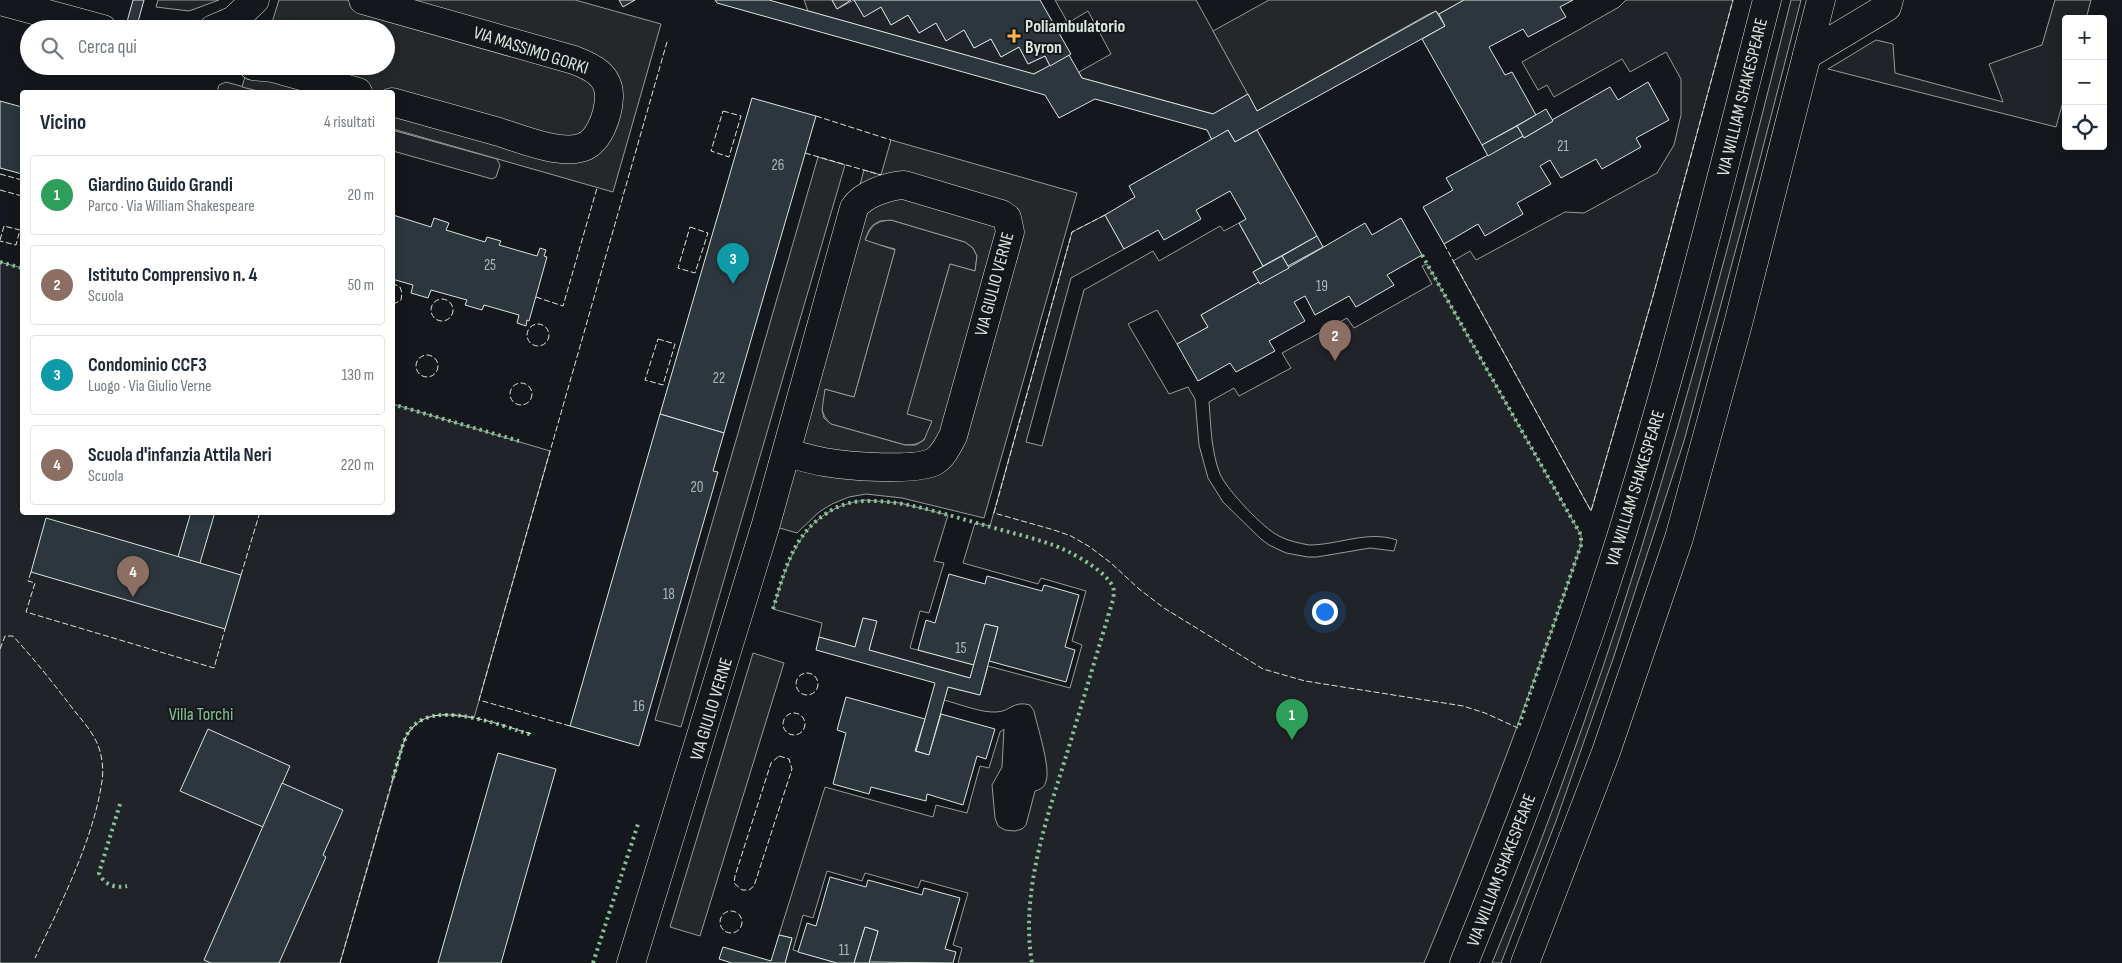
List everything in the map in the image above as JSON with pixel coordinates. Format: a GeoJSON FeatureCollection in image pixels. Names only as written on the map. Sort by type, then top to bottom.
{"type":"FeatureCollection","features":[{"type":"Feature","properties":{"kind":"main road"},"geometry":{"type":"LineString","coordinates":[[234,20],[255,0]]}},
{"type":"Feature","properties":{"kind":"main road","name":"VIA MASSIMO GORKI"},"geometry":{"type":"LineString","coordinates":[[363,0],[574,60],[599,72],[606,81],[609,91],[609,104],[599,132],[592,142],[581,148],[551,147],[395,103]]}},
{"type":"Feature","properties":{"kind":"main road","name":"VIA WILLIAM SHAKESPEARE"},"geometry":{"type":"LineString","coordinates":[[1464,963],[1570,687],[1632,501],[1703,249],[1767,0]]}},
{"type":"Feature","properties":{"kind":"main road"},"geometry":{"type":"LineString","coordinates":[[1525,963],[1606,752],[1679,538],[1738,324],[1821,0]]}},
{"type":"Feature","properties":{"kind":"main road"},"geometry":{"type":"LineString","coordinates":[[1807,55],[1887,7],[1889,0]]}},
{"type":"Feature","properties":{"kind":"main road"},"geometry":{"type":"LineString","coordinates":[[0,1],[70,20]]}},
{"type":"Feature","properties":{"kind":"main road"},"geometry":{"type":"LineString","coordinates":[[297,75],[351,90]]}},
{"type":"Feature","properties":{"kind":"main road","name":"VIA GIULIO VERNE"},"geometry":{"type":"LineString","coordinates":[[632,963],[787,453],[854,208],[859,200],[893,186],[904,186],[1001,214],[1007,218],[1010,232],[953,436],[945,451],[934,462],[918,466],[889,467],[842,465],[787,453]]}},
{"type":"Feature","properties":{"kind":"green space"},"geometry":{"type":"Polygon","coordinates":[[[158,0],[219,0],[189,11],[156,7],[158,0]]]}},
{"type":"Feature","properties":{"kind":"green space"},"geometry":{"type":"Polygon","coordinates":[[[804,0],[832,0],[837,9],[854,0],[864,16],[881,7],[891,25],[908,15],[919,33],[936,23],[946,40],[964,30],[974,48],[991,39],[1001,57],[1019,47],[1028,64],[1045,56],[1050,66],[1033,74],[808,11],[804,0]]]}},
{"type":"Feature","properties":{"kind":"green space"},"geometry":{"type":"Polygon","coordinates":[[[1055,0],[1196,0],[1248,94],[1213,114],[1082,78],[1079,72],[1111,54],[1088,11],[1068,23],[1055,0]]]}},
{"type":"Feature","properties":{"kind":"green space"},"geometry":{"type":"Polygon","coordinates":[[[1626,0],[1733,0],[1653,296],[1591,511],[1453,261],[1470,251],[1476,260],[1565,212],[1584,213],[1657,173],[1674,145],[1681,115],[1681,79],[1666,52],[1630,72],[1622,59],[1554,97],[1547,85],[1538,90],[1522,62],[1619,7],[1626,0]]]}},
{"type":"Feature","properties":{"kind":"green space"},"geometry":{"type":"Polygon","coordinates":[[[1791,0],[1801,0],[1684,441],[1613,659],[1556,821],[1501,963],[1492,963],[1539,846],[1582,728],[1660,488],[1728,244],[1791,0]]]}},
{"type":"Feature","properties":{"kind":"green space"},"geometry":{"type":"Polygon","coordinates":[[[2055,0],[2091,0],[2087,15],[2062,15],[2062,105],[2056,127],[1828,69],[1876,40],[1893,44],[1895,73],[2003,102],[1989,64],[2042,45],[2055,0]]]}},
{"type":"Feature","properties":{"kind":"green space"},"geometry":{"type":"Polygon","coordinates":[[[226,82],[255,90],[218,90],[219,85],[226,82]]]}},
{"type":"Feature","properties":{"kind":"green space"},"geometry":{"type":"Polygon","coordinates":[[[395,131],[497,159],[500,165],[496,177],[492,179],[395,152],[395,131]]]}},
{"type":"Feature","properties":{"kind":"green space"},"geometry":{"type":"Polygon","coordinates":[[[1105,215],[1124,249],[1071,278],[1026,442],[1042,446],[1084,290],[1153,251],[1159,261],[1220,226],[1224,231],[1239,223],[1263,266],[1253,272],[1259,282],[1201,315],[1208,327],[1177,344],[1157,310],[1128,324],[1169,394],[1188,387],[1195,399],[1199,445],[1208,478],[1223,502],[1261,539],[1286,553],[1308,557],[1370,548],[1394,551],[1397,540],[1386,537],[1364,537],[1309,545],[1282,538],[1264,526],[1238,499],[1220,474],[1213,447],[1209,402],[1234,388],[1239,396],[1291,368],[1282,353],[1347,318],[1354,328],[1432,284],[1422,266],[1427,264],[1581,535],[1581,545],[1526,703],[1424,963],[958,963],[962,948],[953,945],[968,893],[921,880],[918,888],[865,873],[862,881],[827,871],[813,918],[803,915],[793,950],[837,963],[785,963],[792,938],[779,935],[825,787],[933,817],[936,805],[967,813],[980,766],[989,768],[1000,732],[1004,729],[1002,767],[992,785],[995,818],[998,826],[1005,830],[1015,831],[1022,829],[1026,825],[1035,791],[1042,788],[1045,783],[1047,767],[1034,711],[1030,705],[1019,704],[1005,710],[990,712],[944,700],[948,687],[980,695],[988,666],[1070,688],[1082,645],[1072,641],[1086,591],[1041,578],[1038,584],[963,563],[975,523],[990,526],[1072,232],[1105,215]]]}},
{"type":"Feature","properties":{"kind":"green space"},"geometry":{"type":"Polygon","coordinates":[[[891,220],[965,242],[973,248],[977,256],[975,271],[950,264],[908,414],[932,421],[924,439],[917,444],[911,445],[905,445],[831,424],[824,416],[822,408],[825,389],[854,397],[895,249],[865,241],[874,225],[891,220]]]}},
{"type":"Feature","properties":{"kind":"green space","name":"Villa Torchi"},"geometry":{"type":"Polygon","coordinates":[[[0,262],[20,267],[20,515],[395,515],[395,405],[550,451],[474,718],[444,715],[426,718],[418,722],[411,729],[405,739],[340,963],[0,963],[0,262]]]}},
{"type":"Feature","properties":{"kind":"green space"},"geometry":{"type":"Polygon","coordinates":[[[865,500],[900,503],[948,515],[934,561],[944,563],[929,613],[920,611],[910,648],[974,665],[970,678],[869,650],[876,621],[863,618],[855,647],[819,637],[822,623],[773,609],[785,571],[801,538],[812,525],[826,514],[844,505],[865,500]]]}},
{"type":"Feature","properties":{"kind":"shaded area"},"geometry":{"type":"Polygon","coordinates":[[[279,0],[575,0],[661,24],[613,192],[395,130],[395,90],[254,90],[242,87],[245,75],[395,75],[395,20],[273,20],[279,0]]]}},
{"type":"Feature","properties":{"kind":"shaded area"},"geometry":{"type":"Polygon","coordinates":[[[1269,0],[1464,0],[1439,14],[1436,11],[1427,15],[1257,111],[1213,31],[1269,0]]]}},
{"type":"Feature","properties":{"kind":"shaded area"},"geometry":{"type":"Polygon","coordinates":[[[891,140],[1077,193],[984,518],[902,498],[866,494],[849,497],[832,504],[819,512],[797,533],[766,524],[864,170],[881,175],[891,140]],[[891,220],[880,221],[869,230],[865,240],[895,250],[854,397],[825,389],[822,410],[824,418],[831,424],[905,445],[916,445],[924,440],[932,421],[907,414],[950,264],[975,271],[977,256],[973,248],[965,242],[891,220]]]}},
{"type":"Feature","properties":{"kind":"shaded area"},"geometry":{"type":"Polygon","coordinates":[[[818,157],[845,165],[681,727],[655,720],[818,157]]]}},
{"type":"Feature","properties":{"kind":"shaded area"},"geometry":{"type":"Polygon","coordinates":[[[753,653],[784,663],[700,936],[670,927],[753,653]]]}},
{"type":"Feature","properties":{"kind":"building"},"geometry":{"type":"Polygon","coordinates":[[[133,0],[144,0],[138,20],[127,20],[133,0]]]}},
{"type":"Feature","properties":{"kind":"building"},"geometry":{"type":"Polygon","coordinates":[[[619,0],[635,0],[623,7],[619,0]]]}},
{"type":"Feature","properties":{"kind":"building"},"geometry":{"type":"Polygon","coordinates":[[[715,0],[769,0],[1034,74],[1069,55],[1082,78],[1213,114],[1248,94],[1257,111],[1436,11],[1445,26],[1235,142],[1228,130],[1212,140],[1207,130],[1095,99],[1059,118],[1045,95],[717,3],[715,0]]]}},
{"type":"Feature","properties":{"kind":"building"},"geometry":{"type":"Polygon","coordinates":[[[832,0],[851,0],[837,9],[832,0]]]}},
{"type":"Feature","properties":{"kind":"building","name":"Poliambulatorio Byron"},"geometry":{"type":"Polygon","coordinates":[[[854,0],[1040,0],[1071,54],[1050,66],[1045,56],[1028,64],[1019,47],[1001,57],[991,39],[974,48],[964,30],[946,41],[936,23],[919,33],[908,15],[891,25],[881,7],[864,17],[854,0]]]}},
{"type":"Feature","properties":{"kind":"building"},"geometry":{"type":"Polygon","coordinates":[[[1464,0],[1573,0],[1560,7],[1566,17],[1528,37],[1523,29],[1489,47],[1505,75],[1512,72],[1536,115],[1482,145],[1422,39],[1445,26],[1439,14],[1464,0]]]}},
{"type":"Feature","properties":{"kind":"building"},"geometry":{"type":"Polygon","coordinates":[[[1648,82],[1669,120],[1636,138],[1641,147],[1602,169],[1596,159],[1561,178],[1550,160],[1540,166],[1551,184],[1517,203],[1523,214],[1485,236],[1478,224],[1444,244],[1423,207],[1453,190],[1446,178],[1523,136],[1524,138],[1610,87],[1618,100],[1648,82]]]}},
{"type":"Feature","properties":{"kind":"building"},"geometry":{"type":"Polygon","coordinates":[[[752,98],[816,116],[724,433],[660,414],[752,98]]]}},
{"type":"Feature","properties":{"kind":"building"},"geometry":{"type":"Polygon","coordinates":[[[0,101],[20,106],[20,173],[0,168],[0,101]]]}},
{"type":"Feature","properties":{"kind":"building"},"geometry":{"type":"Polygon","coordinates":[[[1546,109],[1553,121],[1524,138],[1517,126],[1546,109]]]}},
{"type":"Feature","properties":{"kind":"building"},"geometry":{"type":"Polygon","coordinates":[[[1517,126],[1523,136],[1488,156],[1482,145],[1517,126]]]}},
{"type":"Feature","properties":{"kind":"building"},"geometry":{"type":"Polygon","coordinates":[[[1228,130],[1235,142],[1257,130],[1317,236],[1263,266],[1239,223],[1246,219],[1230,191],[1196,210],[1201,219],[1164,240],[1158,230],[1124,249],[1105,215],[1135,197],[1129,186],[1228,130]]]}},
{"type":"Feature","properties":{"kind":"building"},"geometry":{"type":"Polygon","coordinates":[[[395,216],[431,227],[434,218],[449,223],[446,230],[485,242],[487,237],[501,241],[499,245],[537,256],[540,248],[546,250],[544,256],[547,257],[526,326],[517,323],[519,315],[484,305],[482,310],[465,305],[467,300],[431,290],[428,298],[411,293],[413,285],[395,280],[395,216]]]}},
{"type":"Feature","properties":{"kind":"building"},"geometry":{"type":"Polygon","coordinates":[[[1401,218],[1422,255],[1387,275],[1394,285],[1356,307],[1349,296],[1315,315],[1305,296],[1294,302],[1305,321],[1269,341],[1275,351],[1236,372],[1230,363],[1198,381],[1177,344],[1208,327],[1201,315],[1259,282],[1260,284],[1365,223],[1372,235],[1401,218]]]}},
{"type":"Feature","properties":{"kind":"building"},"geometry":{"type":"Polygon","coordinates":[[[1317,236],[1323,247],[1288,266],[1282,256],[1317,236]]]}},
{"type":"Feature","properties":{"kind":"building"},"geometry":{"type":"Polygon","coordinates":[[[1282,256],[1289,268],[1260,284],[1253,272],[1282,256]]]}},
{"type":"Feature","properties":{"kind":"building"},"geometry":{"type":"Polygon","coordinates":[[[660,414],[724,433],[713,471],[718,472],[639,746],[570,726],[660,414]]]}},
{"type":"Feature","properties":{"kind":"building"},"geometry":{"type":"Polygon","coordinates":[[[190,515],[214,515],[200,563],[178,557],[190,515]]]}},
{"type":"Feature","properties":{"kind":"building"},"geometry":{"type":"Polygon","coordinates":[[[46,518],[241,575],[225,629],[31,572],[46,518]]]}},
{"type":"Feature","properties":{"kind":"building"},"geometry":{"type":"Polygon","coordinates":[[[949,574],[985,584],[987,576],[1042,591],[1044,585],[1079,595],[1065,647],[1075,650],[1066,682],[989,661],[998,627],[985,624],[974,665],[918,650],[926,620],[935,623],[949,574]]]}},
{"type":"Feature","properties":{"kind":"building"},"geometry":{"type":"Polygon","coordinates":[[[863,618],[877,621],[869,650],[970,678],[985,624],[998,627],[980,695],[948,687],[929,755],[916,751],[935,683],[816,650],[819,637],[855,647],[863,618]]]}},
{"type":"Feature","properties":{"kind":"building"},"geometry":{"type":"Polygon","coordinates":[[[846,697],[925,719],[915,751],[929,755],[941,714],[995,729],[986,759],[977,756],[963,805],[927,794],[926,801],[871,787],[869,794],[833,784],[846,733],[837,730],[846,697]]]}},
{"type":"Feature","properties":{"kind":"building"},"geometry":{"type":"Polygon","coordinates":[[[208,729],[290,766],[263,827],[180,791],[208,729]]]}},
{"type":"Feature","properties":{"kind":"building"},"geometry":{"type":"Polygon","coordinates":[[[498,753],[556,769],[501,963],[438,963],[498,753]]]}},
{"type":"Feature","properties":{"kind":"building"},"geometry":{"type":"Polygon","coordinates":[[[282,783],[343,810],[323,855],[326,857],[279,963],[211,963],[204,960],[282,783]]]}},
{"type":"Feature","properties":{"kind":"building"},"geometry":{"type":"Polygon","coordinates":[[[830,877],[866,887],[868,880],[922,895],[924,888],[960,898],[945,949],[956,952],[953,963],[869,962],[878,931],[865,927],[854,963],[837,963],[798,952],[807,923],[816,926],[830,877]]]}},
{"type":"Feature","properties":{"kind":"building"},"geometry":{"type":"Polygon","coordinates":[[[865,927],[878,931],[869,963],[854,963],[865,927]]]}},
{"type":"Feature","properties":{"kind":"building"},"geometry":{"type":"Polygon","coordinates":[[[779,935],[792,938],[785,963],[732,963],[719,959],[723,947],[771,961],[779,935]]]}},
{"type":"Feature","properties":{"kind":"hedge"},"geometry":{"type":"LineString","coordinates":[[1422,255],[1581,535],[1581,545],[1518,728]]}},
{"type":"Feature","properties":{"kind":"hedge"},"geometry":{"type":"LineString","coordinates":[[0,262],[20,267]]}},
{"type":"Feature","properties":{"kind":"hedge"},"geometry":{"type":"LineString","coordinates":[[395,405],[519,441]]}},
{"type":"Feature","properties":{"kind":"hedge"},"geometry":{"type":"LineString","coordinates":[[773,609],[791,556],[805,532],[831,510],[845,504],[861,501],[881,501],[911,506],[1045,542],[1084,560],[1112,584],[1113,600],[1044,829],[1038,855],[1030,909],[1029,936],[1032,963]]}},
{"type":"Feature","properties":{"kind":"hedge"},"geometry":{"type":"LineString","coordinates":[[393,778],[409,731],[420,721],[434,716],[468,717],[532,735]]}},
{"type":"Feature","properties":{"kind":"hedge"},"geometry":{"type":"LineString","coordinates":[[120,804],[99,873],[110,885],[127,886]]}},
{"type":"Feature","properties":{"kind":"hedge"},"geometry":{"type":"LineString","coordinates":[[593,963],[639,821]]}},
{"type":"Feature","properties":{"kind":"fence"},"geometry":{"type":"LineString","coordinates":[[1444,244],[1591,511],[1653,296],[1733,0]]}},
{"type":"Feature","properties":{"kind":"fence"},"geometry":{"type":"LineString","coordinates":[[570,726],[479,700],[667,42]]}},
{"type":"Feature","properties":{"kind":"fence"},"geometry":{"type":"LineString","coordinates":[[723,111],[741,116],[729,157],[711,151],[723,111]]}},
{"type":"Feature","properties":{"kind":"fence"},"geometry":{"type":"LineString","coordinates":[[816,116],[891,140]]}},
{"type":"Feature","properties":{"kind":"fence"},"geometry":{"type":"LineString","coordinates":[[805,153],[881,175]]}},
{"type":"Feature","properties":{"kind":"fence"},"geometry":{"type":"LineString","coordinates":[[0,174],[20,179]]}},
{"type":"Feature","properties":{"kind":"fence"},"geometry":{"type":"LineString","coordinates":[[536,297],[563,306],[597,188]]}},
{"type":"Feature","properties":{"kind":"fence"},"geometry":{"type":"LineString","coordinates":[[0,190],[20,195]]}},
{"type":"Feature","properties":{"kind":"fence"},"geometry":{"type":"LineString","coordinates":[[1105,215],[1072,232],[994,513],[1071,536],[1090,547],[1164,608],[1263,669],[1305,681],[1463,706],[1485,713],[1518,728]]}},
{"type":"Feature","properties":{"kind":"fence"},"geometry":{"type":"LineString","coordinates":[[0,240],[4,226],[20,230],[16,245],[0,241]]}},
{"type":"Feature","properties":{"kind":"fence"},"geometry":{"type":"LineString","coordinates":[[690,227],[708,233],[695,273],[678,268],[690,227]]}},
{"type":"Feature","properties":{"kind":"fence"},"geometry":{"type":"LineString","coordinates":[[395,284],[400,287],[402,293],[401,300],[395,303]]}},
{"type":"Feature","properties":{"kind":"fence"},"geometry":{"type":"LineString","coordinates":[[442,299],[450,302],[453,310],[450,318],[442,321],[434,318],[431,310],[434,302],[442,299]]}},
{"type":"Feature","properties":{"kind":"fence"},"geometry":{"type":"LineString","coordinates":[[534,324],[542,324],[549,331],[549,335],[549,339],[542,346],[534,346],[527,339],[527,331],[534,324]]}},
{"type":"Feature","properties":{"kind":"fence"},"geometry":{"type":"LineString","coordinates":[[658,339],[675,344],[663,385],[645,380],[658,339]]}},
{"type":"Feature","properties":{"kind":"fence"},"geometry":{"type":"LineString","coordinates":[[423,355],[431,355],[438,362],[438,366],[438,370],[431,377],[423,377],[416,370],[416,362],[423,355]]}},
{"type":"Feature","properties":{"kind":"fence"},"geometry":{"type":"LineString","coordinates":[[517,383],[525,383],[532,390],[532,394],[532,398],[525,405],[517,405],[510,398],[510,390],[517,383]]}},
{"type":"Feature","properties":{"kind":"fence"},"geometry":{"type":"LineString","coordinates":[[241,575],[259,515]]}},
{"type":"Feature","properties":{"kind":"fence"},"geometry":{"type":"LineString","coordinates":[[31,572],[28,581],[35,583],[26,612],[214,668],[225,629]]}},
{"type":"Feature","properties":{"kind":"fence"},"geometry":{"type":"LineString","coordinates":[[0,649],[5,636],[13,636],[89,730],[99,747],[102,762],[103,776],[92,825],[75,871],[35,958]]}},
{"type":"Feature","properties":{"kind":"fence"},"geometry":{"type":"LineString","coordinates":[[807,673],[815,676],[818,684],[815,692],[807,695],[799,692],[796,684],[799,676],[807,673]]}},
{"type":"Feature","properties":{"kind":"fence"},"geometry":{"type":"LineString","coordinates":[[794,713],[802,716],[805,724],[802,732],[794,735],[786,732],[783,724],[786,716],[794,713]]}},
{"type":"Feature","properties":{"kind":"fence"},"geometry":{"type":"LineString","coordinates":[[340,963],[401,749],[411,729],[425,719],[439,715],[454,715],[488,721],[532,734]]}},
{"type":"Feature","properties":{"kind":"fence"},"geometry":{"type":"LineString","coordinates":[[779,756],[789,759],[792,769],[754,886],[749,890],[742,890],[734,883],[735,876],[771,763],[779,756]]}},
{"type":"Feature","properties":{"kind":"fence"},"geometry":{"type":"LineString","coordinates":[[731,911],[739,914],[742,922],[739,930],[731,933],[723,930],[720,922],[723,914],[731,911]]}},
{"type":"Feature","properties":{"kind":"place","name":"Poliambulatorio Byron"},"geometry":{"type":"Point","coordinates":[1014,36]}},
{"type":"Feature","properties":{"kind":"place","name":"Condominio CCF3"},"geometry":{"type":"Point","coordinates":[733,284]}},
{"type":"Feature","properties":{"kind":"place","name":"Istituto Comprensivo n. 4"},"geometry":{"type":"Point","coordinates":[1335,361]}},
{"type":"Feature","properties":{"kind":"place","name":"Scuola d'infanzia Attila Neri"},"geometry":{"type":"Point","coordinates":[133,597]}},
{"type":"Feature","properties":{"kind":"place","name":"Giardino Guido Grandi"},"geometry":{"type":"Point","coordinates":[1292,740]}}]}
